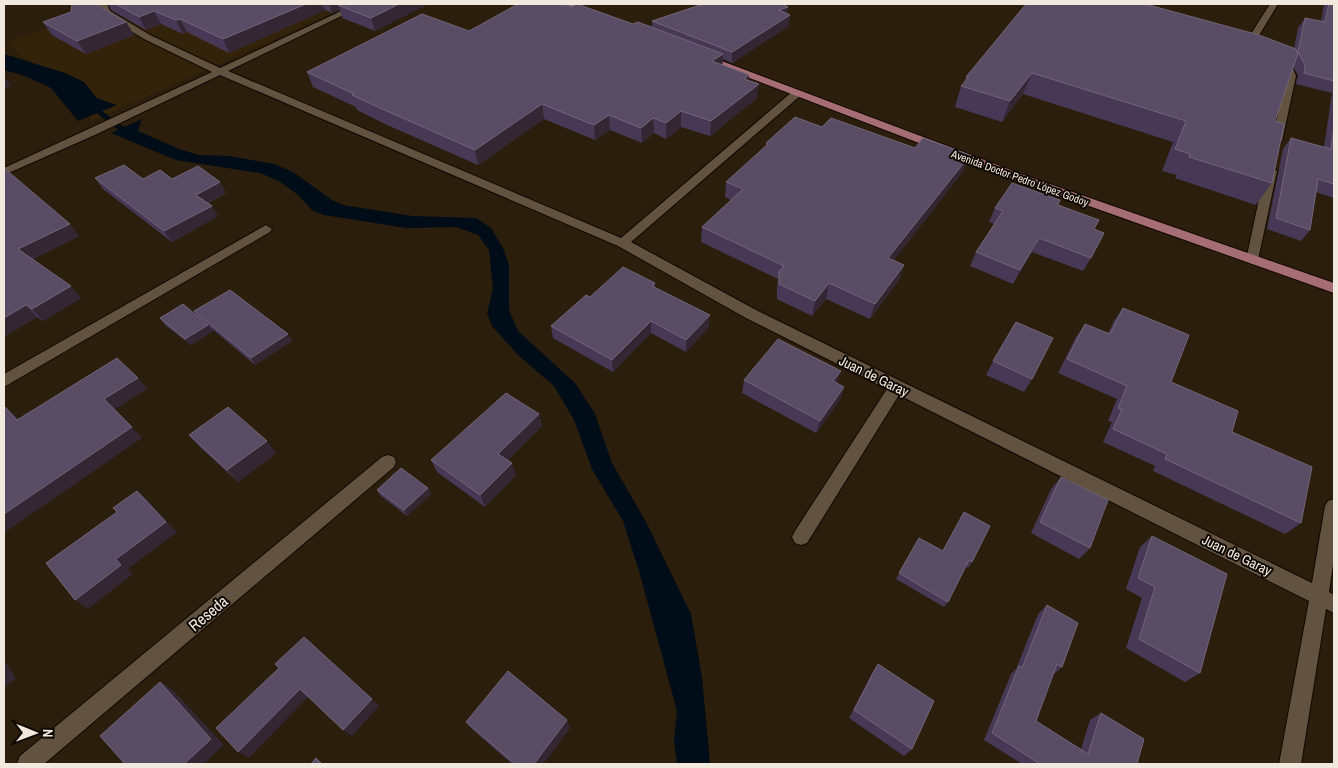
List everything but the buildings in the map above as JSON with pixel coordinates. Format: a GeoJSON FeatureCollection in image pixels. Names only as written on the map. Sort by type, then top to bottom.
{"type":"FeatureCollection","features":[{"type":"Feature","properties":{"kind":"main road"},"geometry":{"type":"LineString","coordinates":[[569,4],[606,18]]}},
{"type":"Feature","properties":{"kind":"main road","name":"Avenida Doctor Pedro López Godoy"},"geometry":{"type":"LineString","coordinates":[[696,54],[796,94],[1062,194],[1334,288]]}},
{"type":"Feature","properties":{"kind":"street","name":"Juan de Garay"},"geometry":{"type":"LineString","coordinates":[[103,4],[106,12],[147,37],[221,72],[622,242],[751,314],[1327,600]]}},
{"type":"Feature","properties":{"kind":"street"},"geometry":{"type":"LineString","coordinates":[[4,172],[94,132],[362,4]]}},
{"type":"Feature","properties":{"kind":"street"},"geometry":{"type":"LineString","coordinates":[[1252,260],[1291,76],[1288,66],[1261,56],[1247,48],[1274,4]]}},
{"type":"Feature","properties":{"kind":"street"},"geometry":{"type":"LineString","coordinates":[[622,242],[796,94]]}},
{"type":"Feature","properties":{"kind":"street"},"geometry":{"type":"LineString","coordinates":[[4,381],[266,229]]}},
{"type":"Feature","properties":{"kind":"street"},"geometry":{"type":"LineString","coordinates":[[801,537],[896,387]]}},
{"type":"Feature","properties":{"kind":"street","name":"Reseda"},"geometry":{"type":"LineString","coordinates":[[28,764],[388,462]]}},
{"type":"Feature","properties":{"kind":"street"},"geometry":{"type":"LineString","coordinates":[[1290,764],[1327,600],[1334,506]]}},
{"type":"Feature","properties":{"kind":"shaded area"},"geometry":{"type":"Polygon","coordinates":[[[353,4],[92,121],[7,42],[111,5],[353,4]]]}},
{"type":"Feature","properties":{"kind":"shaded area"},"geometry":{"type":"Polygon","coordinates":[[[4,54],[65,73],[84,82],[97,98],[117,105],[78,121],[51,88],[25,76],[4,70],[4,54]]]}},
{"type":"Feature","properties":{"kind":"shaded area"},"geometry":{"type":"Polygon","coordinates":[[[142,119],[138,131],[179,149],[199,155],[229,156],[274,164],[293,172],[332,200],[343,205],[412,216],[476,218],[491,228],[503,248],[509,265],[509,310],[518,331],[576,384],[595,414],[612,463],[646,522],[691,614],[702,677],[710,764],[677,764],[674,741],[677,711],[639,571],[623,521],[592,469],[574,420],[554,386],[519,356],[492,326],[487,313],[493,289],[489,250],[478,235],[456,227],[406,228],[324,215],[312,210],[297,194],[279,181],[260,173],[176,160],[111,133],[142,119]]]}},
{"type":"Feature","properties":{"kind":"waterway"},"geometry":{"type":"LineString","coordinates":[[89,104],[131,136]]}}]}
